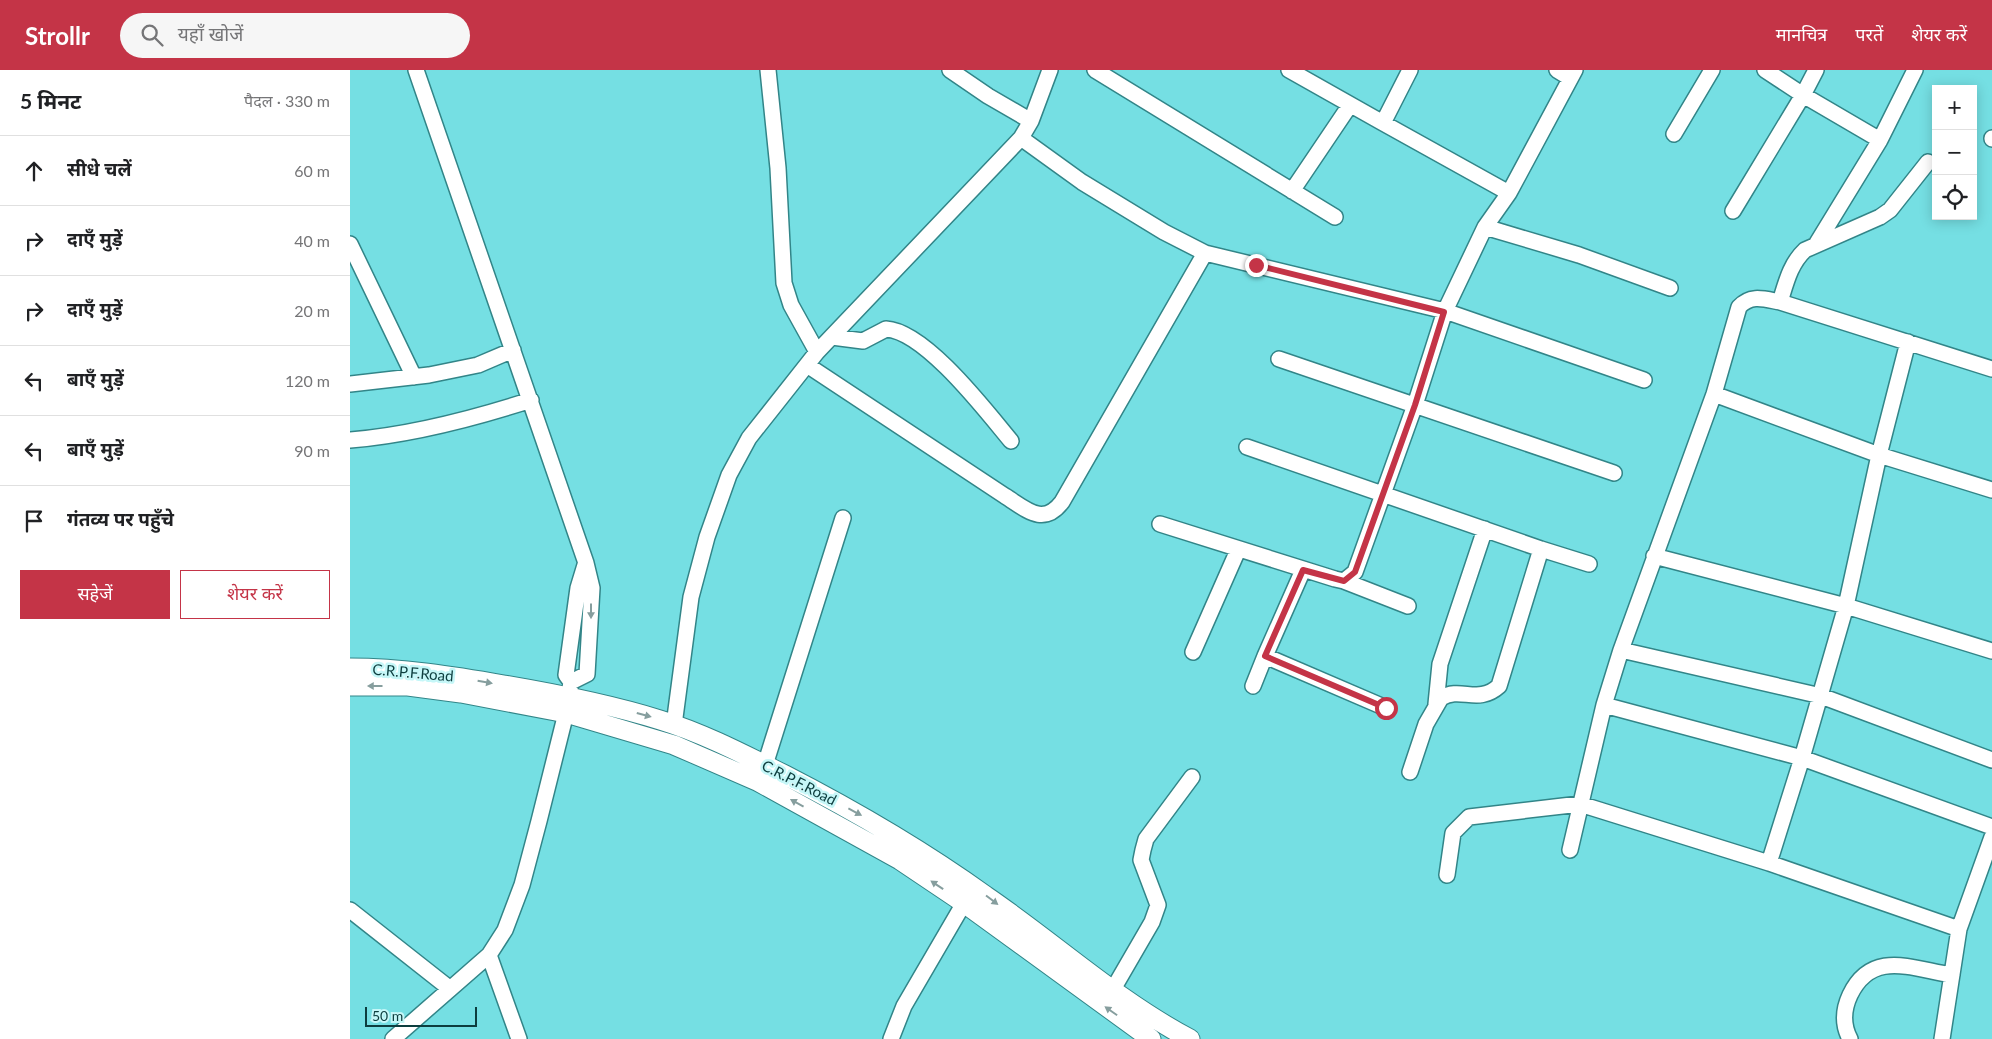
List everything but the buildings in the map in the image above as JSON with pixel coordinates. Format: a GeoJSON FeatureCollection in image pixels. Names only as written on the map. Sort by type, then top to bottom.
{"type":"FeatureCollection","features":[{"type":"Feature","properties":{"kind":"main road","name":"C.R.P.F.Road"},"geometry":{"type":"LineString","coordinates":[[350,668],[434,673],[592,701],[674,725],[765,765],[861,815],[921,851],[988,896],[1112,990],[1148,1015],[1190,1039]]}},
{"type":"Feature","properties":{"kind":"main road","name":"C.R.P.F.Road"},"geometry":{"type":"LineString","coordinates":[[350,686],[408,686],[461,692],[569,697],[674,746],[758,781],[900,860],[964,903],[1151,1039]]}},
{"type":"Feature","properties":{"kind":"street"},"geometry":{"type":"LineString","coordinates":[[416,70],[586,563],[592,588],[587,674],[569,697]]}},
{"type":"Feature","properties":{"kind":"street"},"geometry":{"type":"LineString","coordinates":[[768,70],[778,168],[784,283],[791,305],[817,352]]}},
{"type":"Feature","properties":{"kind":"street"},"geometry":{"type":"LineString","coordinates":[[950,70],[988,96],[1031,121]]}},
{"type":"Feature","properties":{"kind":"street"},"geometry":{"type":"LineString","coordinates":[[674,725],[691,598],[707,537],[730,475],[749,438],[817,352],[1020,138],[1031,121],[1050,70]]}},
{"type":"Feature","properties":{"kind":"street"},"geometry":{"type":"LineString","coordinates":[[1095,70],[1335,217]]}},
{"type":"Feature","properties":{"kind":"street"},"geometry":{"type":"LineString","coordinates":[[1289,70],[1509,193]]}},
{"type":"Feature","properties":{"kind":"street"},"geometry":{"type":"LineString","coordinates":[[1383,123],[1410,70]]}},
{"type":"Feature","properties":{"kind":"street"},"geometry":{"type":"LineString","coordinates":[[1344,581],[1355,572],[1384,495],[1444,312],[1485,227],[1509,193],[1572,74],[1557,70]]}},
{"type":"Feature","properties":{"kind":"street"},"geometry":{"type":"LineString","coordinates":[[1674,134],[1712,70]]}},
{"type":"Feature","properties":{"kind":"street"},"geometry":{"type":"LineString","coordinates":[[1765,70],[1803,95],[1880,140]]}},
{"type":"Feature","properties":{"kind":"street"},"geometry":{"type":"LineString","coordinates":[[1733,211],[1816,70]]}},
{"type":"Feature","properties":{"kind":"street"},"geometry":{"type":"LineString","coordinates":[[1817,243],[1880,140],[1915,70]]}},
{"type":"Feature","properties":{"kind":"street"},"geometry":{"type":"LineString","coordinates":[[1292,191],[1350,105]]}},
{"type":"Feature","properties":{"kind":"street"},"geometry":{"type":"LineString","coordinates":[[1020,138],[1082,182],[1164,232],[1205,253],[1444,312],[1644,380]]}},
{"type":"Feature","properties":{"kind":"street"},"geometry":{"type":"LineString","coordinates":[[1780,302],[1797,257],[1817,243],[1880,217],[1890,210],[1928,162]]}},
{"type":"Feature","properties":{"kind":"street"},"geometry":{"type":"LineString","coordinates":[[1485,227],[1580,255],[1670,288]]}},
{"type":"Feature","properties":{"kind":"street"},"geometry":{"type":"LineString","coordinates":[[350,244],[414,377]]}},
{"type":"Feature","properties":{"kind":"street"},"geometry":{"type":"LineString","coordinates":[[807,365],[1005,496],[1030,511],[1046,515],[1055,512],[1062,502],[1205,253]]}},
{"type":"Feature","properties":{"kind":"street"},"geometry":{"type":"LineString","coordinates":[[1570,850],[1604,705],[1621,650],[1714,394],[1739,307],[1745,300],[1754,297],[1780,302],[1992,369]]}},
{"type":"Feature","properties":{"kind":"street"},"geometry":{"type":"LineString","coordinates":[[832,337],[863,341],[886,329],[904,334],[917,342],[957,377],[1011,440]]}},
{"type":"Feature","properties":{"kind":"street"},"geometry":{"type":"LineString","coordinates":[[1769,863],[1821,696],[1846,606],[1879,455],[1908,342]]}},
{"type":"Feature","properties":{"kind":"street"},"geometry":{"type":"LineString","coordinates":[[350,384],[414,377],[478,365],[513,350]]}},
{"type":"Feature","properties":{"kind":"street"},"geometry":{"type":"LineString","coordinates":[[1279,359],[1614,473]]}},
{"type":"Feature","properties":{"kind":"street"},"geometry":{"type":"LineString","coordinates":[[1714,394],[1879,455],[1992,490]]}},
{"type":"Feature","properties":{"kind":"street"},"geometry":{"type":"LineString","coordinates":[[350,440],[374,438],[474,418],[531,400]]}},
{"type":"Feature","properties":{"kind":"street"},"geometry":{"type":"LineString","coordinates":[[1247,447],[1589,564]]}},
{"type":"Feature","properties":{"kind":"street"},"geometry":{"type":"LineString","coordinates":[[765,765],[843,518]]}},
{"type":"Feature","properties":{"kind":"street"},"geometry":{"type":"LineString","coordinates":[[1160,524],[1238,550],[1344,581],[1408,606]]}},
{"type":"Feature","properties":{"kind":"street"},"geometry":{"type":"LineString","coordinates":[[1410,772],[1426,724],[1436,704],[1440,664],[1485,529]]}},
{"type":"Feature","properties":{"kind":"street"},"geometry":{"type":"LineString","coordinates":[[1436,704],[1447,695],[1455,693],[1483,696],[1499,686],[1541,549]]}},
{"type":"Feature","properties":{"kind":"street"},"geometry":{"type":"LineString","coordinates":[[1193,652],[1238,550]]}},
{"type":"Feature","properties":{"kind":"street"},"geometry":{"type":"LineString","coordinates":[[1654,556],[1846,606],[1992,650]]}},
{"type":"Feature","properties":{"kind":"street"},"geometry":{"type":"LineString","coordinates":[[393,1039],[449,988],[489,955],[506,930],[522,885],[569,697],[566,675],[578,588],[586,563]]}},
{"type":"Feature","properties":{"kind":"street"},"geometry":{"type":"LineString","coordinates":[[1253,686],[1303,570]]}},
{"type":"Feature","properties":{"kind":"street"},"geometry":{"type":"LineString","coordinates":[[1621,650],[1821,696],[1992,760]]}},
{"type":"Feature","properties":{"kind":"street"},"geometry":{"type":"LineString","coordinates":[[1265,656],[1386,708]]}},
{"type":"Feature","properties":{"kind":"street"},"geometry":{"type":"LineString","coordinates":[[1604,705],[1802,758],[1992,827]]}},
{"type":"Feature","properties":{"kind":"street"},"geometry":{"type":"LineString","coordinates":[[1112,990],[1152,922],[1158,905],[1141,860],[1146,839],[1192,777]]}},
{"type":"Feature","properties":{"kind":"street"},"geometry":{"type":"LineString","coordinates":[[1447,875],[1453,833],[1469,817],[1580,804],[1769,863],[1959,929]]}},
{"type":"Feature","properties":{"kind":"street"},"geometry":{"type":"LineString","coordinates":[[1942,1039],[1959,929],[1992,837]]}},
{"type":"Feature","properties":{"kind":"street"},"geometry":{"type":"LineString","coordinates":[[891,1039],[904,1006],[964,903]]}},
{"type":"Feature","properties":{"kind":"street"},"geometry":{"type":"LineString","coordinates":[[350,910],[449,988]]}},
{"type":"Feature","properties":{"kind":"street"},"geometry":{"type":"LineString","coordinates":[[489,955],[519,1039]]}},
{"type":"Feature","properties":{"kind":"street"},"geometry":{"type":"LineString","coordinates":[[1850,1039],[1844,1016],[1847,1002],[1861,976],[1874,967],[1888,965],[1952,975]]}},
{"type":"Feature","properties":{"kind":"route"},"geometry":{"type":"LineString","coordinates":[[1256,265],[1444,312],[1415,405],[1355,572],[1344,581],[1303,570],[1265,656],[1386,708]]}}]}
